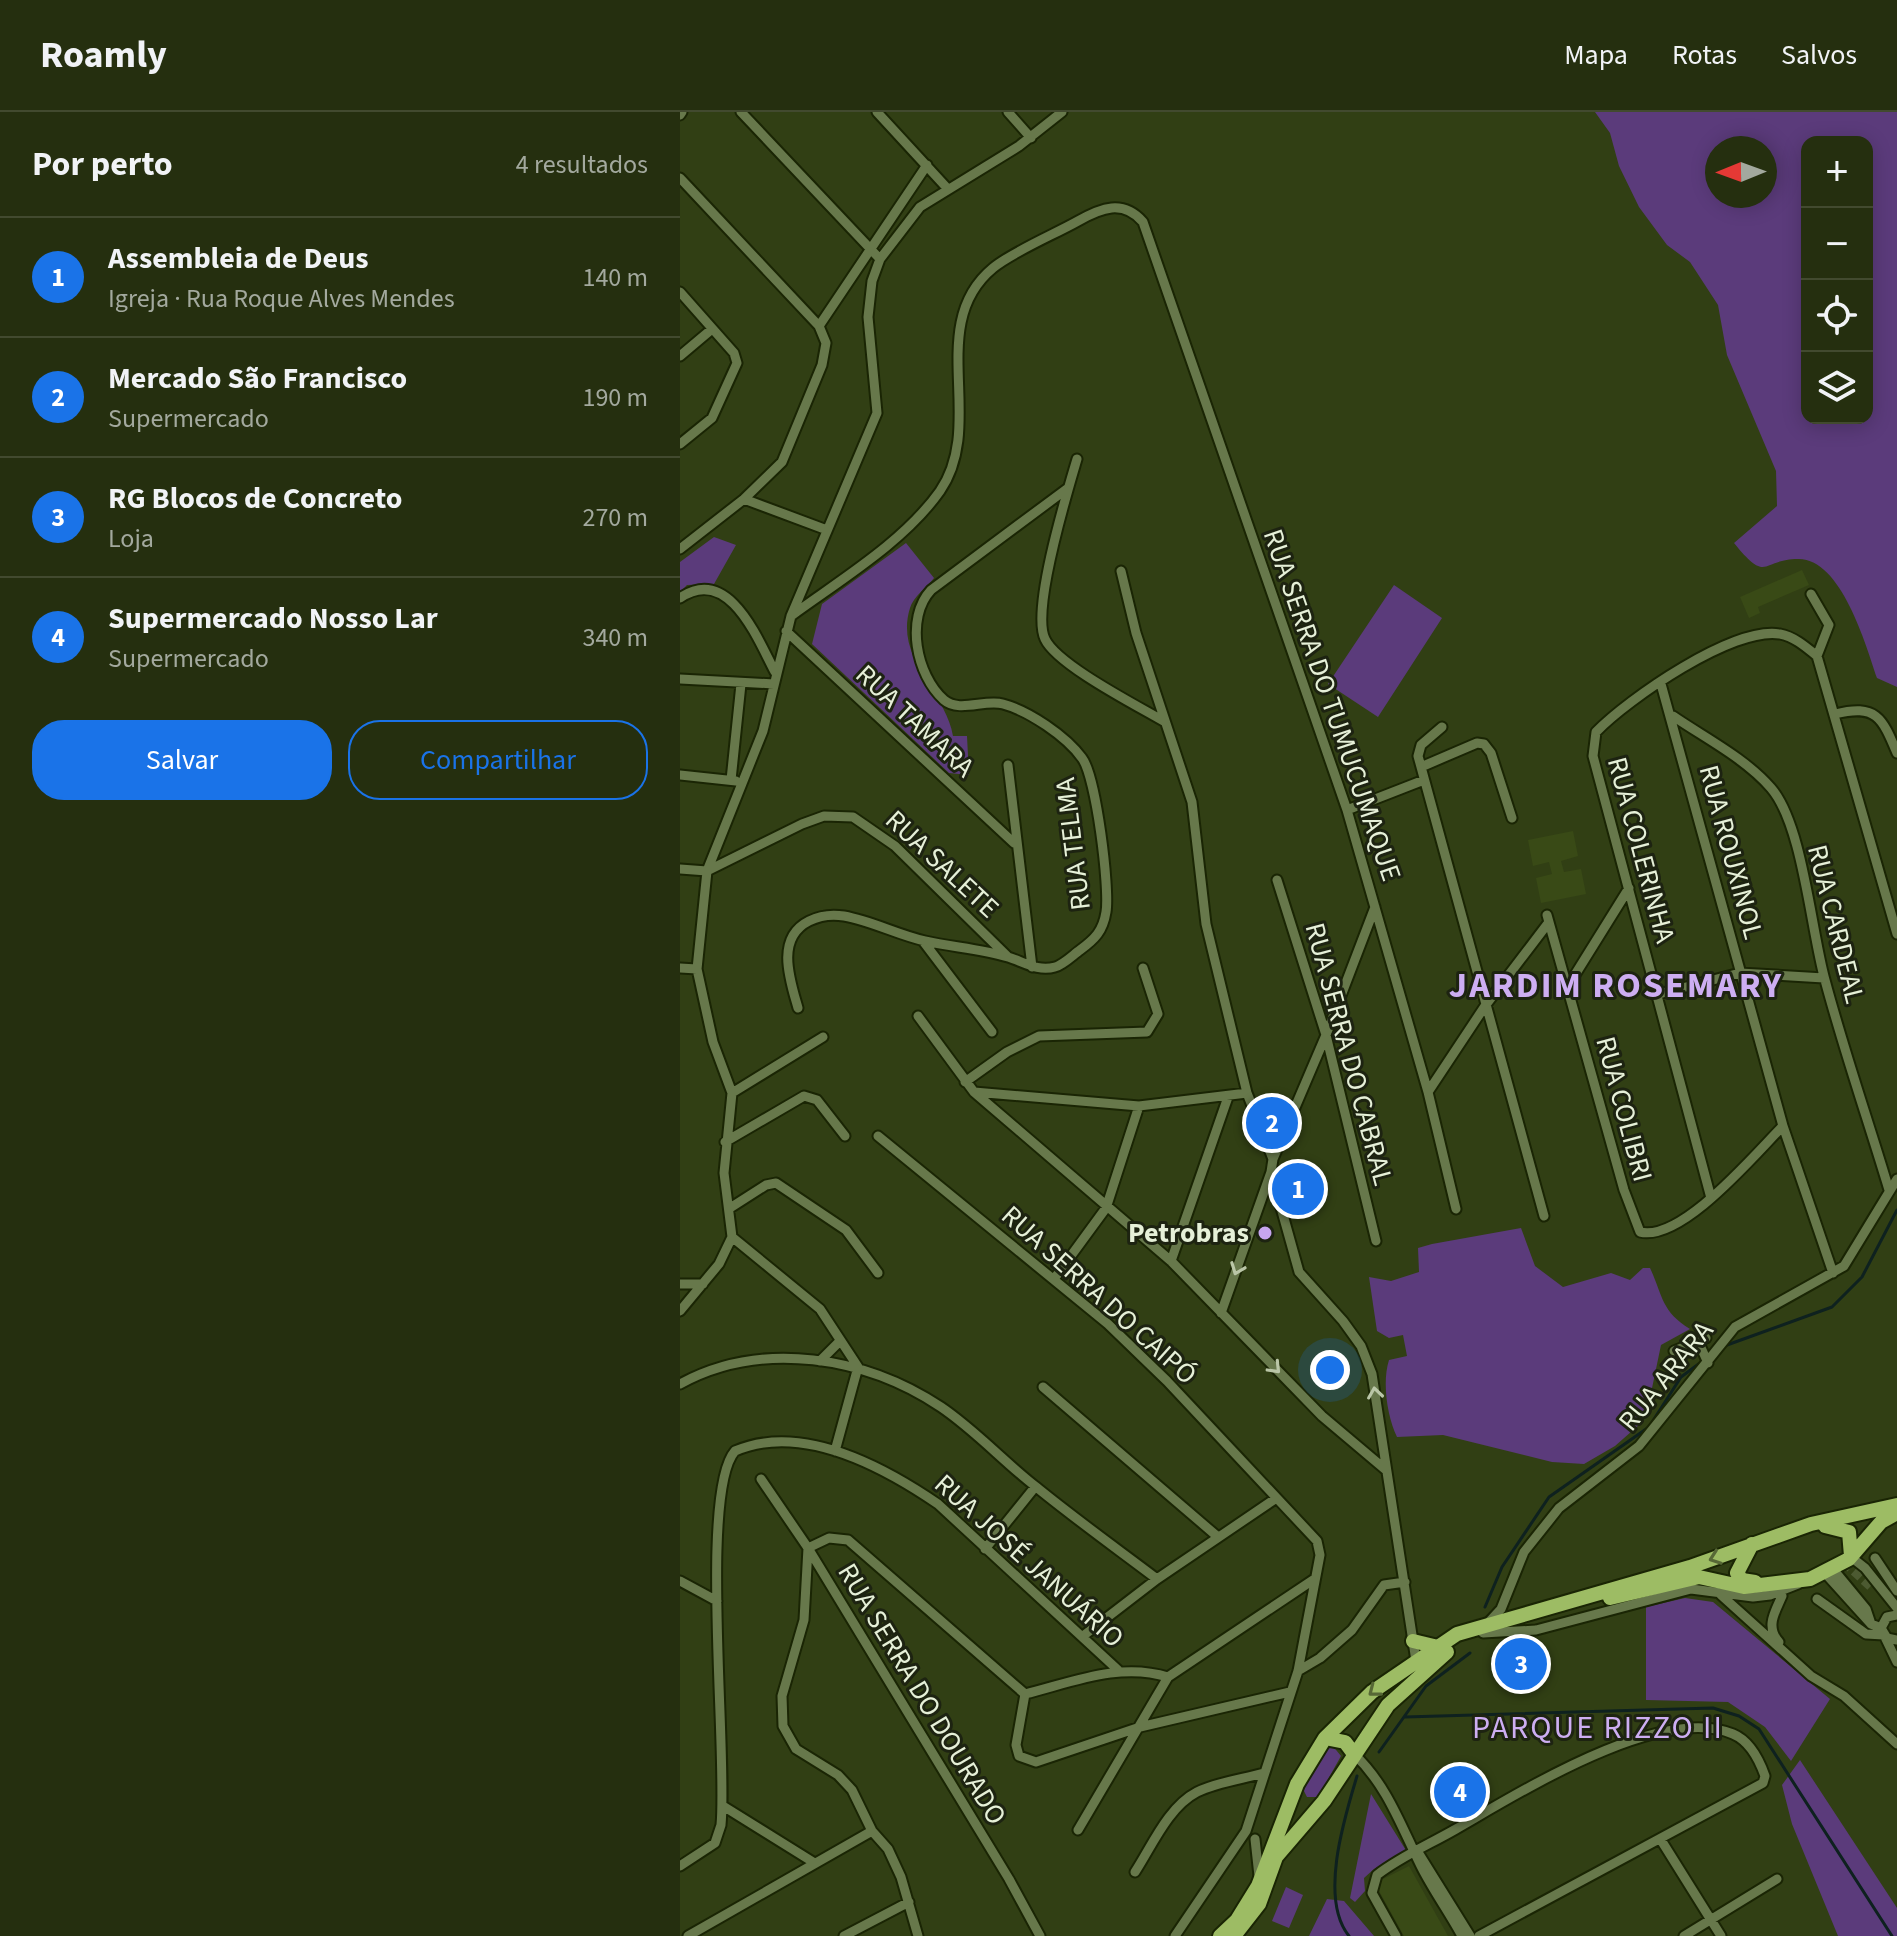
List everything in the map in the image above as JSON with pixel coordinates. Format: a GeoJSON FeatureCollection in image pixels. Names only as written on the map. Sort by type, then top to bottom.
{"type":"FeatureCollection","features":[{"type":"Feature","properties":{"kind":"highway"},"geometry":{"type":"LineString","coordinates":[[1396,1695],[1442,1654],[1485,1628],[1566,1600],[1690,1567],[1810,1525],[1897,1505]]}},
{"type":"Feature","properties":{"kind":"highway"},"geometry":{"type":"LineString","coordinates":[[1220,1936],[1237,1920],[1258,1886],[1297,1784],[1325,1738],[1355,1706],[1399,1672],[1457,1634],[1682,1579],[1710,1578],[1744,1587],[1782,1590],[1851,1557],[1881,1522],[1897,1513]]}},
{"type":"Feature","properties":{"kind":"highway"},"geometry":{"type":"LineString","coordinates":[[1810,1525],[1847,1529],[1852,1537],[1851,1557]]}},
{"type":"Feature","properties":{"kind":"highway"},"geometry":{"type":"LineString","coordinates":[[1753,1544],[1738,1566],[1739,1578],[1782,1590]]}},
{"type":"Feature","properties":{"kind":"highway"},"geometry":{"type":"LineString","coordinates":[[1412,1640],[1438,1647]]}},
{"type":"Feature","properties":{"kind":"highway"},"geometry":{"type":"LineString","coordinates":[[1234,1936],[1259,1904],[1276,1857],[1324,1801],[1416,1661]]}},
{"type":"Feature","properties":{"kind":"highway"},"geometry":{"type":"LineString","coordinates":[[1325,1738],[1345,1742],[1354,1754]]}},
{"type":"Feature","properties":{"kind":"highway"},"geometry":{"type":"LineString","coordinates":[[1297,1784],[1305,1801],[1314,1804],[1324,1801]]}},
{"type":"Feature","properties":{"kind":"street"},"geometry":{"type":"LineString","coordinates":[[741,112],[880,259]]}},
{"type":"Feature","properties":{"kind":"street"},"geometry":{"type":"LineString","coordinates":[[877,112],[947,188]]}},
{"type":"Feature","properties":{"kind":"street"},"geometry":{"type":"LineString","coordinates":[[1008,112],[1031,138]]}},
{"type":"Feature","properties":{"kind":"street"},"geometry":{"type":"LineString","coordinates":[[680,1311],[719,1264],[732,1237],[724,1173],[732,1093],[713,1042],[697,969],[707,871],[735,781],[763,731],[791,616],[877,413],[869,300],[880,259],[920,207],[1031,138],[1062,112]]}},
{"type":"Feature","properties":{"kind":"street"},"geometry":{"type":"LineString","coordinates":[[819,326],[927,165]]}},
{"type":"Feature","properties":{"kind":"street"},"geometry":{"type":"LineString","coordinates":[[680,178],[819,326],[825,335],[826,351],[787,451],[775,471],[680,549]]}},
{"type":"Feature","properties":{"kind":"street","name":"RUA SERRA DO TUMUCUMAQUE"},"geometry":{"type":"LineString","coordinates":[[791,616],[901,531],[940,491],[956,452],[960,420],[958,325],[986,274],[1011,256],[1104,208],[1122,207],[1143,222],[1347,810],[1428,1092],[1456,1209]]}},
{"type":"Feature","properties":{"kind":"street"},"geometry":{"type":"LineString","coordinates":[[680,292],[734,353],[737,367],[712,418],[680,444]]}},
{"type":"Feature","properties":{"kind":"street"},"geometry":{"type":"LineString","coordinates":[[680,356],[712,329]]}},
{"type":"Feature","properties":{"kind":"street"},"geometry":{"type":"LineString","coordinates":[[1077,459],[1044,587],[1041,629],[1045,641],[1072,664],[1165,722]]}},
{"type":"Feature","properties":{"kind":"street","name":"RUA TELMA"},"geometry":{"type":"LineString","coordinates":[[1032,967],[1056,967],[1094,940],[1103,928],[1107,907],[1092,778],[1084,759],[1071,746],[1016,708],[996,702],[960,705],[943,699],[918,653],[915,630],[922,599],[931,590],[1068,488]]}},
{"type":"Feature","properties":{"kind":"street"},"geometry":{"type":"LineString","coordinates":[[744,499],[827,530]]}},
{"type":"Feature","properties":{"kind":"street"},"geometry":{"type":"LineString","coordinates":[[1121,571],[1136,633],[1192,802],[1206,924],[1247,1093],[1273,1159]]}},
{"type":"Feature","properties":{"kind":"street"},"geometry":{"type":"LineString","coordinates":[[680,598],[696,590],[708,590],[737,605],[776,673]]}},
{"type":"Feature","properties":{"kind":"street"},"geometry":{"type":"LineString","coordinates":[[1811,594],[1829,625],[1817,656]]}},
{"type":"Feature","properties":{"kind":"street","name":"RUA TAMARA"},"geometry":{"type":"LineString","coordinates":[[786,631],[1014,843]]}},
{"type":"Feature","properties":{"kind":"street"},"geometry":{"type":"LineString","coordinates":[[1661,684],[1725,645],[1757,635],[1782,634],[1805,645],[1817,656],[1897,934]]}},
{"type":"Feature","properties":{"kind":"street"},"geometry":{"type":"LineString","coordinates":[[680,679],[774,684]]}},
{"type":"Feature","properties":{"kind":"street"},"geometry":{"type":"LineString","coordinates":[[735,781],[741,684]]}},
{"type":"Feature","properties":{"kind":"street","name":"RUA ROUXINOL"},"geometry":{"type":"LineString","coordinates":[[1661,684],[1673,716],[1783,1126],[1833,1273]]}},
{"type":"Feature","properties":{"kind":"street","name":"RUA COLERINHA"},"geometry":{"type":"LineString","coordinates":[[1661,684],[1611,717],[1592,740],[1593,756],[1711,1198]]}},
{"type":"Feature","properties":{"kind":"street"},"geometry":{"type":"LineString","coordinates":[[1835,714],[1858,709],[1872,712],[1885,726],[1897,753]]}},
{"type":"Feature","properties":{"kind":"street","name":"RUA CARDEAL"},"geometry":{"type":"LineString","coordinates":[[1673,716],[1739,761],[1773,789],[1786,813],[1805,881],[1824,978],[1889,1190]]}},
{"type":"Feature","properties":{"kind":"street"},"geometry":{"type":"LineString","coordinates":[[1442,727],[1418,749],[1421,767],[1448,856],[1485,1006],[1544,1216]]}},
{"type":"Feature","properties":{"kind":"street"},"geometry":{"type":"LineString","coordinates":[[1421,767],[1477,743],[1484,744],[1491,753],[1512,818]]}},
{"type":"Feature","properties":{"kind":"street"},"geometry":{"type":"LineString","coordinates":[[1008,765],[1014,843],[1032,967]]}},
{"type":"Feature","properties":{"kind":"street"},"geometry":{"type":"LineString","coordinates":[[680,775],[735,781]]}},
{"type":"Feature","properties":{"kind":"street"},"geometry":{"type":"LineString","coordinates":[[1347,810],[1424,780]]}},
{"type":"Feature","properties":{"kind":"street","name":"RUA SALETE"},"geometry":{"type":"LineString","coordinates":[[707,871],[802,824],[824,816],[853,817],[895,846],[1008,957]]}},
{"type":"Feature","properties":{"kind":"street"},"geometry":{"type":"LineString","coordinates":[[680,869],[707,871]]}},
{"type":"Feature","properties":{"kind":"street","name":"RUA SERRA DO CABRAL"},"geometry":{"type":"LineString","coordinates":[[1277,880],[1326,1035],[1376,1241]]}},
{"type":"Feature","properties":{"kind":"street"},"geometry":{"type":"LineString","coordinates":[[1568,986],[1629,888]]}},
{"type":"Feature","properties":{"kind":"street"},"geometry":{"type":"LineString","coordinates":[[1221,1313],[1262,1204],[1273,1159],[1326,1035],[1375,905]]}},
{"type":"Feature","properties":{"kind":"street"},"geometry":{"type":"LineString","coordinates":[[798,1008],[787,960],[788,945],[802,924],[828,915],[842,915],[923,941],[1008,957],[1032,967]]}},
{"type":"Feature","properties":{"kind":"street","name":"RUA COLIBRI"},"geometry":{"type":"LineString","coordinates":[[1485,1006],[1548,918],[1634,1223],[1643,1233],[1655,1232],[1694,1212],[1711,1198]]}},
{"type":"Feature","properties":{"kind":"street"},"geometry":{"type":"LineString","coordinates":[[923,941],[992,1032]]}},
{"type":"Feature","properties":{"kind":"street"},"geometry":{"type":"LineString","coordinates":[[680,968],[697,969]]}},
{"type":"Feature","properties":{"kind":"street"},"geometry":{"type":"LineString","coordinates":[[965,1082],[1007,1052],[1039,1036],[1147,1032],[1158,1014],[1143,968]]}},
{"type":"Feature","properties":{"kind":"street"},"geometry":{"type":"LineString","coordinates":[[1655,995],[1740,973],[1824,978]]}},
{"type":"Feature","properties":{"kind":"street"},"geometry":{"type":"LineString","coordinates":[[1428,1092],[1485,1006]]}},
{"type":"Feature","properties":{"kind":"street"},"geometry":{"type":"LineString","coordinates":[[918,1016],[974,1092],[1171,1261],[1322,1416],[1386,1470]]}},
{"type":"Feature","properties":{"kind":"street"},"geometry":{"type":"LineString","coordinates":[[732,1093],[823,1037]]}},
{"type":"Feature","properties":{"kind":"street"},"geometry":{"type":"LineString","coordinates":[[974,1092],[1139,1106],[1247,1093]]}},
{"type":"Feature","properties":{"kind":"street"},"geometry":{"type":"LineString","coordinates":[[725,1142],[804,1096],[817,1100],[845,1136]]}},
{"type":"Feature","properties":{"kind":"street"},"geometry":{"type":"LineString","coordinates":[[1171,1261],[1228,1097]]}},
{"type":"Feature","properties":{"kind":"street"},"geometry":{"type":"LineString","coordinates":[[1054,1279],[1106,1208],[1139,1106]]}},
{"type":"Feature","properties":{"kind":"street"},"geometry":{"type":"LineString","coordinates":[[1711,1198],[1783,1126]]}},
{"type":"Feature","properties":{"kind":"street","name":"RUA SERRA DO CAIPÓ"},"geometry":{"type":"LineString","coordinates":[[878,1136],[1054,1279],[1167,1381],[1317,1541],[1320,1555],[1313,1580]]}},
{"type":"Feature","properties":{"kind":"street"},"geometry":{"type":"LineString","coordinates":[[1271,1172],[1299,1272],[1343,1321],[1368,1362],[1416,1661]]}},
{"type":"Feature","properties":{"kind":"street","name":"RUA ARARA"},"geometry":{"type":"LineString","coordinates":[[1485,1628],[1501,1609],[1524,1552],[1538,1531],[1576,1492],[1639,1446],[1667,1407],[1708,1363],[1735,1327],[1844,1266],[1897,1179]]}},
{"type":"Feature","properties":{"kind":"street"},"geometry":{"type":"LineString","coordinates":[[730,1208],[766,1185],[776,1183],[846,1230],[878,1273]]}},
{"type":"Feature","properties":{"kind":"street"},"geometry":{"type":"LineString","coordinates":[[1262,1204],[1283,1212]]}},
{"type":"Feature","properties":{"kind":"street"},"geometry":{"type":"LineString","coordinates":[[732,1237],[820,1309],[858,1367]]}},
{"type":"Feature","properties":{"kind":"street"},"geometry":{"type":"LineString","coordinates":[[680,1284],[703,1284]]}},
{"type":"Feature","properties":{"kind":"street"},"geometry":{"type":"LineString","coordinates":[[1674,1351],[1702,1339],[1708,1363]]}},
{"type":"Feature","properties":{"kind":"street"},"geometry":{"type":"LineString","coordinates":[[820,1361],[840,1341]]}},
{"type":"Feature","properties":{"kind":"street"},"geometry":{"type":"LineString","coordinates":[[680,1384],[725,1365],[750,1360],[820,1361],[858,1367],[911,1389],[943,1408],[1035,1487],[1157,1579]]}},
{"type":"Feature","properties":{"kind":"street"},"geometry":{"type":"LineString","coordinates":[[835,1451],[858,1367]]}},
{"type":"Feature","properties":{"kind":"street"},"geometry":{"type":"LineString","coordinates":[[1043,1387],[1218,1537]]}},
{"type":"Feature","properties":{"kind":"street","name":"RUA JOSÉ JANUÁRIO"},"geometry":{"type":"LineString","coordinates":[[680,1866],[715,1843],[723,1806],[717,1601],[722,1478],[731,1456],[745,1446],[761,1443],[835,1451],[874,1464],[905,1482],[938,1504],[1118,1670]]}},
{"type":"Feature","properties":{"kind":"street","name":"RUA SERRA DO DOURADO"},"geometry":{"type":"LineString","coordinates":[[761,1479],[808,1548],[1009,1879],[1040,1936]]}},
{"type":"Feature","properties":{"kind":"street"},"geometry":{"type":"LineString","coordinates":[[985,1549],[1035,1487]]}},
{"type":"Feature","properties":{"kind":"street"},"geometry":{"type":"LineString","coordinates":[[1083,1636],[1157,1579],[1275,1499]]}},
{"type":"Feature","properties":{"kind":"street"},"geometry":{"type":"LineString","coordinates":[[918,1936],[909,1902],[888,1849],[872,1831],[852,1790],[831,1770],[796,1749],[783,1726],[782,1696],[804,1620],[808,1548],[829,1538],[848,1540],[1025,1694]]}},
{"type":"Feature","properties":{"kind":"street"},"geometry":{"type":"LineString","coordinates":[[1851,1557],[1897,1612]]}},
{"type":"Feature","properties":{"kind":"street"},"geometry":{"type":"LineString","coordinates":[[1875,1558],[1897,1591]]}},
{"type":"Feature","properties":{"kind":"street"},"geometry":{"type":"LineString","coordinates":[[1735,1596],[1770,1595],[1818,1575],[1879,1629],[1897,1640]]}},
{"type":"Feature","properties":{"kind":"street"},"geometry":{"type":"LineString","coordinates":[[1175,1936],[1246,1831],[1298,1671],[1313,1580]]}},
{"type":"Feature","properties":{"kind":"street"},"geometry":{"type":"LineString","coordinates":[[1078,1830],[1168,1677],[1313,1580]]}},
{"type":"Feature","properties":{"kind":"street"},"geometry":{"type":"LineString","coordinates":[[680,1581],[717,1601]]}},
{"type":"Feature","properties":{"kind":"street"},"geometry":{"type":"LineString","coordinates":[[1298,1671],[1320,1658],[1352,1630],[1384,1585],[1405,1582]]}},
{"type":"Feature","properties":{"kind":"street"},"geometry":{"type":"LineString","coordinates":[[1871,1587],[1897,1612]]}},
{"type":"Feature","properties":{"kind":"street"},"geometry":{"type":"LineString","coordinates":[[1485,1628],[1536,1630],[1691,1589],[1718,1592],[1757,1603],[1782,1590]]}},
{"type":"Feature","properties":{"kind":"street"},"geometry":{"type":"LineString","coordinates":[[1782,1590],[1772,1620],[1772,1633],[1811,1676]]}},
{"type":"Feature","properties":{"kind":"street"},"geometry":{"type":"LineString","coordinates":[[1718,1592],[1811,1676],[1844,1696],[1897,1744]]}},
{"type":"Feature","properties":{"kind":"street"},"geometry":{"type":"LineString","coordinates":[[1508,1593],[1509,1603],[1517,1610],[1566,1600]]}},
{"type":"Feature","properties":{"kind":"street"},"geometry":{"type":"LineString","coordinates":[[1817,1599],[1866,1634],[1879,1629],[1887,1617],[1897,1612]]}},
{"type":"Feature","properties":{"kind":"street"},"geometry":{"type":"LineString","coordinates":[[1879,1629],[1897,1662]]}},
{"type":"Feature","properties":{"kind":"street"},"geometry":{"type":"LineString","coordinates":[[1399,1672],[1412,1640]]}},
{"type":"Feature","properties":{"kind":"street"},"geometry":{"type":"LineString","coordinates":[[1025,1694],[1118,1670],[1150,1671],[1168,1677]]}},
{"type":"Feature","properties":{"kind":"street"},"geometry":{"type":"LineString","coordinates":[[1025,1694],[1016,1745],[1019,1756],[1030,1762],[1140,1727],[1290,1692]]}},
{"type":"Feature","properties":{"kind":"street"},"geometry":{"type":"LineString","coordinates":[[1396,1936],[1372,1893],[1374,1880],[1381,1871],[1546,1777],[1658,1732],[1691,1727],[1733,1734],[1753,1751],[1765,1776],[1761,1783],[1661,1840],[1479,1936]]}},
{"type":"Feature","properties":{"kind":"street"},"geometry":{"type":"LineString","coordinates":[[1354,1754],[1374,1775],[1417,1852],[1470,1936]]}},
{"type":"Feature","properties":{"kind":"street"},"geometry":{"type":"LineString","coordinates":[[1135,1872],[1173,1813],[1190,1796],[1264,1773]]}},
{"type":"Feature","properties":{"kind":"street"},"geometry":{"type":"LineString","coordinates":[[723,1806],[813,1862]]}},
{"type":"Feature","properties":{"kind":"street"},"geometry":{"type":"LineString","coordinates":[[688,1936],[872,1831]]}},
{"type":"Feature","properties":{"kind":"street"},"geometry":{"type":"LineString","coordinates":[[1246,1831],[1255,1839],[1274,1841]]}},
{"type":"Feature","properties":{"kind":"street"},"geometry":{"type":"LineString","coordinates":[[1255,1839],[1258,1886]]}},
{"type":"Feature","properties":{"kind":"street"},"geometry":{"type":"LineString","coordinates":[[1661,1840],[1721,1936]]}},
{"type":"Feature","properties":{"kind":"street"},"geometry":{"type":"LineString","coordinates":[[1417,1852],[1419,1862],[1462,1936]]}},
{"type":"Feature","properties":{"kind":"street"},"geometry":{"type":"LineString","coordinates":[[1684,1936],[1777,1879]]}},
{"type":"Feature","properties":{"kind":"street"},"geometry":{"type":"LineString","coordinates":[[844,1936],[909,1902]]}},
{"type":"Feature","properties":{"kind":"shaded area"},"geometry":{"type":"Polygon","coordinates":[[[1595,112],[1897,112],[1897,687],[1877,678],[1850,606],[1827,573],[1813,562],[1798,559],[1759,567],[1734,543],[1777,506],[1776,471],[1727,355],[1718,305],[1690,262],[1667,245],[1639,207],[1619,166],[1610,133],[1595,112]]]}},
{"type":"Feature","properties":{"kind":"shaded area"},"geometry":{"type":"Polygon","coordinates":[[[714,537],[736,545],[714,584],[687,585],[680,592],[680,562],[714,537]]]}},
{"type":"Feature","properties":{"kind":"shaded area"},"geometry":{"type":"Polygon","coordinates":[[[906,543],[934,578],[910,608],[907,626],[909,643],[941,705],[953,736],[967,736],[969,775],[949,773],[812,644],[822,604],[906,543]]]}},
{"type":"Feature","properties":{"kind":"shaded area"},"geometry":{"type":"Polygon","coordinates":[[[1802,570],[1809,585],[1758,607],[1760,613],[1749,618],[1740,597],[1802,570]]]}},
{"type":"Feature","properties":{"kind":"shaded area"},"geometry":{"type":"Polygon","coordinates":[[[1394,585],[1442,618],[1378,717],[1328,684],[1394,585]]]}},
{"type":"Feature","properties":{"kind":"shaded area"},"geometry":{"type":"Polygon","coordinates":[[[1573,831],[1578,856],[1561,861],[1564,872],[1581,869],[1586,894],[1541,903],[1536,878],[1552,874],[1549,862],[1533,866],[1528,840],[1573,831]]]}},
{"type":"Feature","properties":{"kind":"shaded area"},"geometry":{"type":"Polygon","coordinates":[[[1521,1228],[1535,1266],[1563,1287],[1611,1273],[1630,1280],[1643,1268],[1650,1268],[1668,1309],[1690,1329],[1661,1345],[1651,1393],[1640,1424],[1615,1446],[1584,1464],[1552,1462],[1443,1435],[1397,1437],[1391,1419],[1386,1388],[1389,1360],[1407,1356],[1403,1335],[1389,1338],[1377,1331],[1369,1277],[1391,1281],[1419,1272],[1418,1248],[1521,1228]]]}},
{"type":"Feature","properties":{"kind":"shaded area"},"geometry":{"type":"Polygon","coordinates":[[[1685,1598],[1713,1602],[1830,1699],[1791,1761],[1765,1727],[1728,1702],[1646,1700],[1646,1607],[1685,1598]]]}},
{"type":"Feature","properties":{"kind":"shaded area"},"geometry":{"type":"Polygon","coordinates":[[[1332,1745],[1341,1756],[1318,1797],[1307,1797],[1302,1787],[1326,1746],[1332,1745]]]}},
{"type":"Feature","properties":{"kind":"shaded area"},"geometry":{"type":"Polygon","coordinates":[[[1800,1760],[1897,1908],[1897,1936],[1838,1936],[1792,1824],[1782,1785],[1800,1760]]]}},
{"type":"Feature","properties":{"kind":"shaded area"},"geometry":{"type":"Polygon","coordinates":[[[1371,1794],[1407,1852],[1374,1869],[1364,1878],[1365,1891],[1355,1902],[1350,1898],[1371,1794]]]}},
{"type":"Feature","properties":{"kind":"shaded area"},"geometry":{"type":"Polygon","coordinates":[[[1409,1866],[1448,1936],[1404,1936],[1378,1889],[1381,1880],[1409,1866]]]}},
{"type":"Feature","properties":{"kind":"shaded area"},"geometry":{"type":"Polygon","coordinates":[[[1286,1887],[1303,1895],[1289,1928],[1272,1921],[1286,1887]]]}},
{"type":"Feature","properties":{"kind":"shaded area"},"geometry":{"type":"Polygon","coordinates":[[[1327,1899],[1344,1901],[1374,1936],[1309,1936],[1327,1899]]]}},
{"type":"Feature","properties":{"kind":"waterway"},"geometry":{"type":"LineString","coordinates":[[1727,1345],[1832,1307],[1862,1277],[1897,1210]]}},
{"type":"Feature","properties":{"kind":"waterway"},"geometry":{"type":"LineString","coordinates":[[1485,1607],[1502,1567],[1549,1497],[1649,1427],[1681,1377],[1704,1360]]}},
{"type":"Feature","properties":{"kind":"waterway"},"geometry":{"type":"LineString","coordinates":[[1379,1752],[1426,1686],[1470,1653]]}},
{"type":"Feature","properties":{"kind":"waterway"},"geometry":{"type":"LineString","coordinates":[[1405,1717],[1713,1708],[1739,1716],[1759,1729],[1892,1936]]}},
{"type":"Feature","properties":{"kind":"waterway"},"geometry":{"type":"LineString","coordinates":[[1349,1936],[1340,1920],[1335,1880],[1341,1836],[1357,1776]]}},
{"type":"Feature","properties":{"kind":"tunnel"},"geometry":{"type":"LineString","coordinates":[[1844,1562],[1871,1587]]}},
{"type":"Feature","properties":{"kind":"place","name":"Mercado São Francisco"},"geometry":{"type":"Point","coordinates":[1272,1123]}},
{"type":"Feature","properties":{"kind":"place","name":"Assembleia de Deus"},"geometry":{"type":"Point","coordinates":[1298,1189]}},
{"type":"Feature","properties":{"kind":"place","name":"Petrobras"},"geometry":{"type":"Point","coordinates":[1265,1233]}},
{"type":"Feature","properties":{"kind":"place","name":"RG Blocos de Concreto"},"geometry":{"type":"Point","coordinates":[1521,1664]}},
{"type":"Feature","properties":{"kind":"place","name":"Supermercado Nosso Lar"},"geometry":{"type":"Point","coordinates":[1460,1792]}},
{"type":"Feature","properties":{"kind":"district","name":"JARDIM ROSEMARY"},"geometry":{"type":"Point","coordinates":[1616,985]}},
{"type":"Feature","properties":{"kind":"district","name":"PARQUE RIZZO II"},"geometry":{"type":"Point","coordinates":[1598,1728]}}]}
